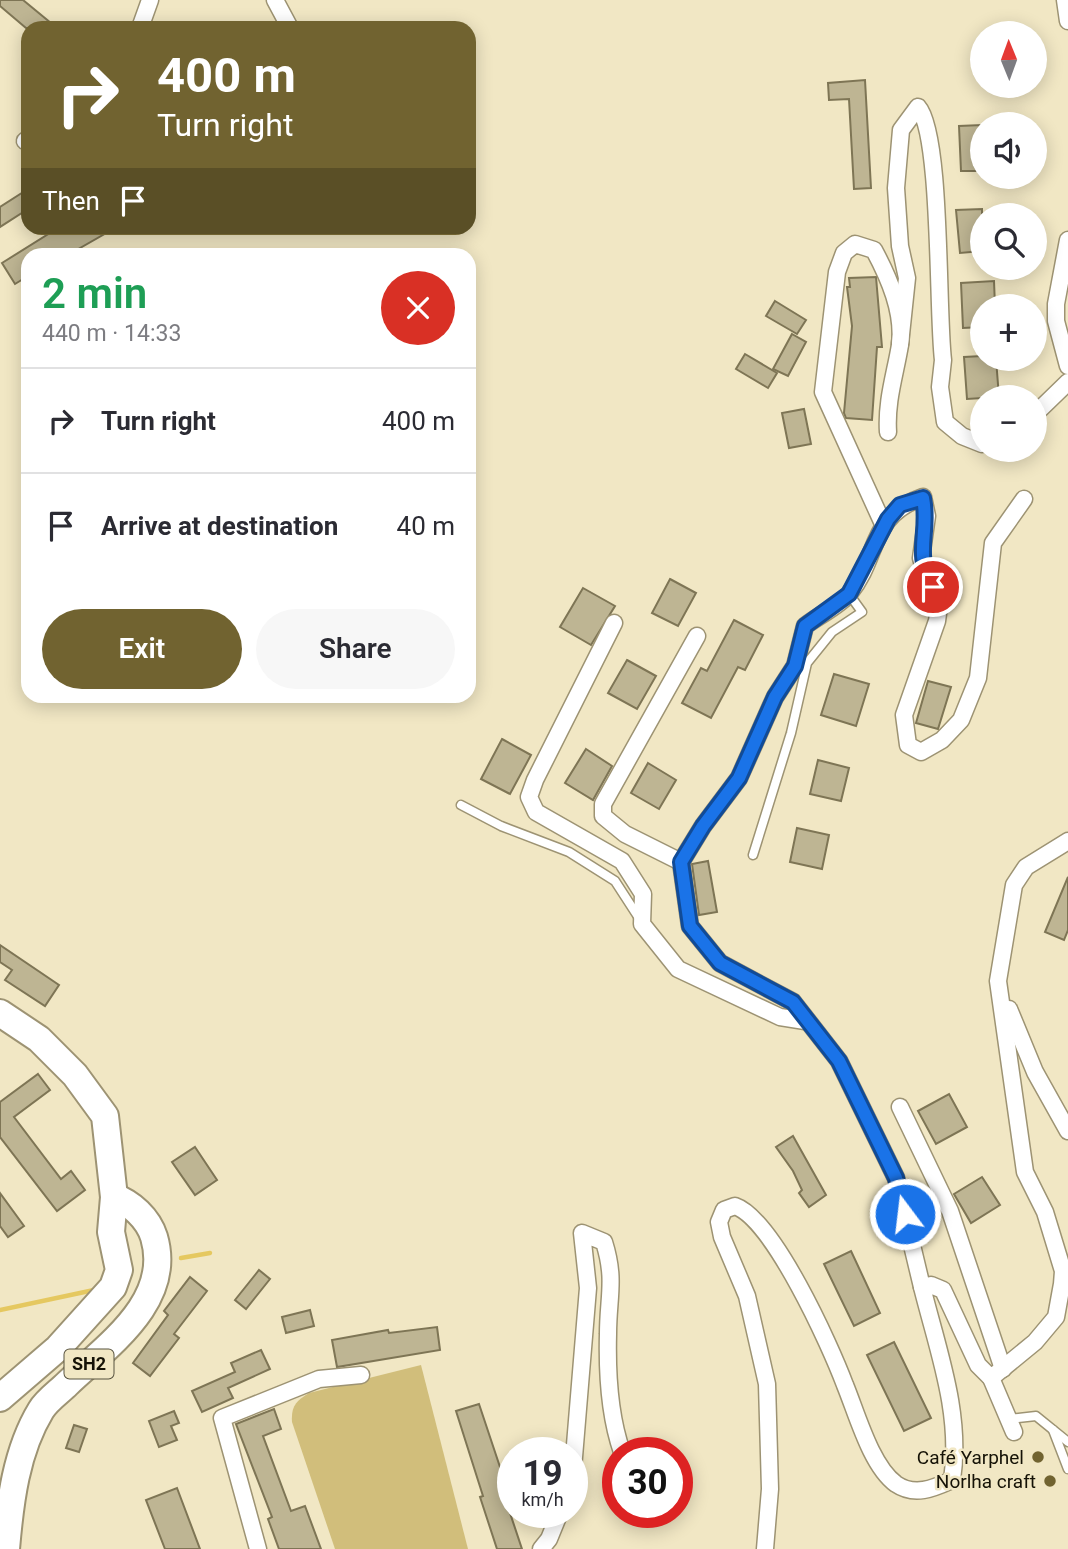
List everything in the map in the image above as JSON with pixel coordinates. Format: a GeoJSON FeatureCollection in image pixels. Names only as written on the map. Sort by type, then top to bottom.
{"type":"FeatureCollection","features":[{"type":"Feature","properties":{"kind":"main road"},"geometry":{"type":"LineString","coordinates":[[0,1013],[39,1039],[75,1075],[105,1116],[114,1197],[111,1232],[119,1270],[113,1287],[58,1348],[0,1398]]}},
{"type":"Feature","properties":{"kind":"main road","name":"SH2"},"geometry":{"type":"LineString","coordinates":[[6,1549],[21,1453],[41,1408],[130,1324],[152,1293],[158,1250],[151,1228],[130,1203],[114,1197]]}},
{"type":"Feature","properties":{"kind":"street"},"geometry":{"type":"LineString","coordinates":[[142,21],[150,0]]}},
{"type":"Feature","properties":{"kind":"street"},"geometry":{"type":"LineString","coordinates":[[275,0],[286,21]]}},
{"type":"Feature","properties":{"kind":"street"},"geometry":{"type":"LineString","coordinates":[[1065,0],[1068,21]]}},
{"type":"Feature","properties":{"kind":"street"},"geometry":{"type":"LineString","coordinates":[[888,432],[887,408],[900,344],[907,278],[900,246],[895,188],[901,130],[918,107],[925,115],[932,155],[943,360],[940,387],[945,422],[970,439]]}},
{"type":"Feature","properties":{"kind":"street"},"geometry":{"type":"LineString","coordinates":[[1068,240],[1056,312],[1068,366]]}},
{"type":"Feature","properties":{"kind":"street"},"geometry":{"type":"LineString","coordinates":[[884,526],[823,392],[837,272],[844,253],[855,244],[874,250],[887,275],[898,309],[900,344]]}},
{"type":"Feature","properties":{"kind":"street"},"geometry":{"type":"LineString","coordinates":[[1047,402],[1068,382]]}},
{"type":"Feature","properties":{"kind":"street"},"geometry":{"type":"LineString","coordinates":[[765,1549],[770,1489],[766,1384],[747,1296],[722,1237],[719,1222],[724,1210],[735,1206],[747,1210],[781,1256],[830,1346],[872,1452],[895,1483],[908,1490],[926,1492],[952,1480],[956,1454],[955,1420],[896,1178],[839,1061],[805,1021],[793,1002],[720,963],[690,926],[681,862],[703,826],[739,778],[775,697],[795,666],[805,626],[849,594],[884,526],[900,505],[923,498],[927,516],[921,558],[940,599],[937,621],[904,715],[908,745],[920,752],[942,740],[961,720],[978,678],[993,543],[1024,499]]}},
{"type":"Feature","properties":{"kind":"street"},"geometry":{"type":"LineString","coordinates":[[614,623],[529,797],[536,812],[622,861],[643,894],[642,924],[678,969],[780,1017],[805,1021]]}},
{"type":"Feature","properties":{"kind":"street"},"geometry":{"type":"LineString","coordinates":[[681,862],[613,825],[603,816],[603,804],[697,636]]}},
{"type":"Feature","properties":{"kind":"street"},"geometry":{"type":"LineString","coordinates":[[997,1374],[1035,1342],[1055,1317],[1063,1271],[1045,1212],[1025,1172],[998,981],[1014,885],[1026,867],[1068,841]]}},
{"type":"Feature","properties":{"kind":"street"},"geometry":{"type":"LineString","coordinates":[[998,981],[1035,1072],[1068,1131]]}},
{"type":"Feature","properties":{"kind":"street"},"geometry":{"type":"LineString","coordinates":[[900,1107],[950,1211],[1011,1426]]}},
{"type":"Feature","properties":{"kind":"street"},"geometry":{"type":"LineString","coordinates":[[576,1437],[588,1288],[582,1233],[604,1242],[610,1259],[613,1280],[608,1332],[611,1402],[617,1437]]}},
{"type":"Feature","properties":{"kind":"street"},"geometry":{"type":"LineString","coordinates":[[922,1287],[931,1285],[943,1290],[978,1365],[997,1374]]}},
{"type":"Feature","properties":{"kind":"street"},"geometry":{"type":"LineString","coordinates":[[258,1549],[222,1418],[319,1379],[361,1375]]}},
{"type":"Feature","properties":{"kind":"street"},"geometry":{"type":"LineString","coordinates":[[541,1549],[553,1528]]}},
{"type":"Feature","properties":{"kind":"lane"},"geometry":{"type":"LineString","coordinates":[[753,855],[790,733],[807,663],[832,632],[862,612],[849,594]]}},
{"type":"Feature","properties":{"kind":"lane"},"geometry":{"type":"LineString","coordinates":[[461,805],[500,826],[569,852],[615,881],[642,924]]}},
{"type":"Feature","properties":{"kind":"lane"},"geometry":{"type":"LineString","coordinates":[[1011,1426],[1036,1416],[1068,1442]]}},
{"type":"Feature","properties":{"kind":"lane"},"geometry":{"type":"LineString","coordinates":[[1052,1427],[1068,1469]]}},
{"type":"Feature","properties":{"kind":"shaded area"},"geometry":{"type":"Polygon","coordinates":[[[421,1365],[468,1549],[335,1549],[292,1422],[292,1412],[298,1401],[309,1393],[421,1365]]]}},
{"type":"Feature","properties":{"kind":"building"},"geometry":{"type":"Polygon","coordinates":[[[0,0],[23,0],[48,21],[21,21],[21,24],[0,6],[0,0]]]}},
{"type":"Feature","properties":{"kind":"building"},"geometry":{"type":"Polygon","coordinates":[[[865,80],[871,188],[854,189],[849,99],[829,100],[828,83],[865,80]]]}},
{"type":"Feature","properties":{"kind":"building"},"geometry":{"type":"Polygon","coordinates":[[[959,126],[970,126],[970,171],[961,171],[959,126]]]}},
{"type":"Feature","properties":{"kind":"building"},"geometry":{"type":"Polygon","coordinates":[[[21,194],[21,214],[0,227],[0,207],[21,194]]]}},
{"type":"Feature","properties":{"kind":"building"},"geometry":{"type":"Polygon","coordinates":[[[970,209],[970,252],[960,253],[956,210],[970,209]]]}},
{"type":"Feature","properties":{"kind":"building"},"geometry":{"type":"Polygon","coordinates":[[[47,235],[103,235],[80,248],[26,248],[47,235]]]}},
{"type":"Feature","properties":{"kind":"building"},"geometry":{"type":"Polygon","coordinates":[[[21,251],[21,280],[15,284],[2,263],[21,251]]]}},
{"type":"Feature","properties":{"kind":"building"},"geometry":{"type":"Polygon","coordinates":[[[876,277],[882,347],[877,347],[872,420],[846,418],[844,413],[852,326],[847,287],[850,287],[849,278],[876,277]]]}},
{"type":"Feature","properties":{"kind":"building"},"geometry":{"type":"Polygon","coordinates":[[[994,281],[995,294],[970,294],[970,328],[963,328],[961,283],[994,281]]]}},
{"type":"Feature","properties":{"kind":"building"},"geometry":{"type":"Polygon","coordinates":[[[775,301],[806,320],[797,334],[766,316],[775,301]]]}},
{"type":"Feature","properties":{"kind":"building"},"geometry":{"type":"Polygon","coordinates":[[[792,334],[806,342],[788,376],[773,369],[792,334]]]}},
{"type":"Feature","properties":{"kind":"building"},"geometry":{"type":"Polygon","coordinates":[[[745,354],[777,373],[768,388],[736,369],[745,354]]]}},
{"type":"Feature","properties":{"kind":"building"},"geometry":{"type":"Polygon","coordinates":[[[964,357],[970,357],[970,371],[997,371],[998,385],[970,385],[970,399],[967,399],[964,357]]]}},
{"type":"Feature","properties":{"kind":"building"},"geometry":{"type":"Polygon","coordinates":[[[804,409],[811,444],[789,448],[782,413],[804,409]]]}},
{"type":"Feature","properties":{"kind":"building"},"geometry":{"type":"Polygon","coordinates":[[[670,579],[696,593],[678,626],[652,613],[670,579]]]}},
{"type":"Feature","properties":{"kind":"building"},"geometry":{"type":"Polygon","coordinates":[[[583,588],[615,606],[591,645],[560,627],[583,588]]]}},
{"type":"Feature","properties":{"kind":"building"},"geometry":{"type":"Polygon","coordinates":[[[734,620],[763,635],[745,670],[738,667],[711,718],[682,703],[701,668],[707,671],[734,620]]]}},
{"type":"Feature","properties":{"kind":"building"},"geometry":{"type":"Polygon","coordinates":[[[627,660],[656,676],[637,709],[608,693],[627,660]]]}},
{"type":"Feature","properties":{"kind":"building"},"geometry":{"type":"Polygon","coordinates":[[[834,674],[869,684],[856,726],[821,715],[834,674]]]}},
{"type":"Feature","properties":{"kind":"building"},"geometry":{"type":"Polygon","coordinates":[[[928,681],[951,687],[938,729],[916,723],[928,681]]]}},
{"type":"Feature","properties":{"kind":"building"},"geometry":{"type":"Polygon","coordinates":[[[502,739],[531,755],[510,794],[481,779],[502,739]]]}},
{"type":"Feature","properties":{"kind":"building"},"geometry":{"type":"Polygon","coordinates":[[[586,749],[612,766],[593,800],[565,783],[586,749]]]}},
{"type":"Feature","properties":{"kind":"building"},"geometry":{"type":"Polygon","coordinates":[[[818,760],[849,768],[841,801],[810,794],[818,760]]]}},
{"type":"Feature","properties":{"kind":"building"},"geometry":{"type":"Polygon","coordinates":[[[648,763],[676,780],[659,809],[631,793],[648,763]]]}},
{"type":"Feature","properties":{"kind":"building"},"geometry":{"type":"Polygon","coordinates":[[[797,828],[829,835],[822,869],[790,862],[797,828]]]}},
{"type":"Feature","properties":{"kind":"building"},"geometry":{"type":"Polygon","coordinates":[[[708,861],[717,912],[699,915],[692,864],[708,861]]]}},
{"type":"Feature","properties":{"kind":"building"},"geometry":{"type":"Polygon","coordinates":[[[1068,877],[1068,930],[1064,940],[1045,932],[1068,877]]]}},
{"type":"Feature","properties":{"kind":"building"},"geometry":{"type":"Polygon","coordinates":[[[0,945],[59,985],[45,1006],[5,980],[12,970],[0,962],[0,945]]]}},
{"type":"Feature","properties":{"kind":"building"},"geometry":{"type":"Polygon","coordinates":[[[38,1074],[50,1090],[14,1117],[61,1179],[71,1171],[85,1190],[57,1211],[0,1137],[0,1102],[38,1074]]]}},
{"type":"Feature","properties":{"kind":"building"},"geometry":{"type":"Polygon","coordinates":[[[949,1094],[967,1127],[936,1144],[918,1111],[949,1094]]]}},
{"type":"Feature","properties":{"kind":"building"},"geometry":{"type":"Polygon","coordinates":[[[793,1136],[826,1195],[809,1207],[799,1193],[802,1190],[793,1171],[776,1147],[793,1136]]]}},
{"type":"Feature","properties":{"kind":"building"},"geometry":{"type":"Polygon","coordinates":[[[195,1147],[217,1180],[195,1195],[172,1162],[195,1147]]]}},
{"type":"Feature","properties":{"kind":"building"},"geometry":{"type":"Polygon","coordinates":[[[982,1177],[1000,1205],[971,1223],[954,1194],[982,1177]]]}},
{"type":"Feature","properties":{"kind":"building"},"geometry":{"type":"Polygon","coordinates":[[[0,1193],[24,1226],[8,1237],[0,1226],[0,1193]]]}},
{"type":"Feature","properties":{"kind":"building"},"geometry":{"type":"Polygon","coordinates":[[[851,1251],[880,1313],[854,1326],[824,1264],[851,1251]]]}},
{"type":"Feature","properties":{"kind":"building"},"geometry":{"type":"Polygon","coordinates":[[[259,1270],[270,1279],[246,1309],[235,1300],[259,1270]]]}},
{"type":"Feature","properties":{"kind":"building"},"geometry":{"type":"Polygon","coordinates":[[[190,1277],[207,1291],[174,1334],[179,1338],[150,1376],[133,1363],[168,1315],[164,1311],[190,1277]]]}},
{"type":"Feature","properties":{"kind":"building"},"geometry":{"type":"Polygon","coordinates":[[[310,1310],[314,1326],[286,1333],[282,1317],[310,1310]]]}},
{"type":"Feature","properties":{"kind":"building"},"geometry":{"type":"Polygon","coordinates":[[[437,1327],[440,1350],[337,1367],[332,1340],[388,1330],[389,1333],[437,1327]]]}},
{"type":"Feature","properties":{"kind":"building"},"geometry":{"type":"Polygon","coordinates":[[[894,1342],[931,1418],[904,1431],[867,1355],[894,1342]]]}},
{"type":"Feature","properties":{"kind":"building"},"geometry":{"type":"Polygon","coordinates":[[[261,1350],[270,1369],[228,1388],[233,1398],[202,1412],[192,1391],[235,1372],[231,1363],[261,1350]]]}},
{"type":"Feature","properties":{"kind":"building"},"geometry":{"type":"Polygon","coordinates":[[[479,1404],[497,1458],[497,1528],[515,1528],[522,1549],[497,1549],[456,1411],[479,1404]]]}},
{"type":"Feature","properties":{"kind":"building"},"geometry":{"type":"Polygon","coordinates":[[[274,1409],[281,1429],[263,1436],[291,1511],[305,1506],[321,1549],[279,1549],[268,1519],[272,1517],[236,1424],[274,1409]]]}},
{"type":"Feature","properties":{"kind":"building"},"geometry":{"type":"Polygon","coordinates":[[[174,1411],[179,1423],[171,1426],[177,1440],[159,1447],[149,1421],[174,1411]]]}},
{"type":"Feature","properties":{"kind":"building"},"geometry":{"type":"Polygon","coordinates":[[[74,1425],[87,1429],[79,1452],[66,1448],[74,1425]]]}},
{"type":"Feature","properties":{"kind":"building"},"geometry":{"type":"Polygon","coordinates":[[[177,1488],[200,1549],[165,1549],[146,1500],[177,1488]]]}},
{"type":"Feature","properties":{"kind":"waterway"},"geometry":{"type":"LineString","coordinates":[[181,1258],[210,1253]]}},
{"type":"Feature","properties":{"kind":"waterway"},"geometry":{"type":"LineString","coordinates":[[0,1310],[94,1290]]}},
{"type":"Feature","properties":{"kind":"place","name":"Café Yarphel"},"geometry":{"type":"Point","coordinates":[1038,1457]}},
{"type":"Feature","properties":{"kind":"place","name":"Norlha craft"},"geometry":{"type":"Point","coordinates":[1050,1481]}},
{"type":"Feature","properties":{"kind":"route"},"geometry":{"type":"LineString","coordinates":[[905,1214],[896,1178],[839,1061],[805,1021],[793,1002],[720,963],[690,926],[681,862],[703,826],[739,778],[775,697],[795,666],[805,626],[849,594],[888,519],[900,505],[923,498],[927,516],[921,539],[921,558],[933,587]]}}]}
